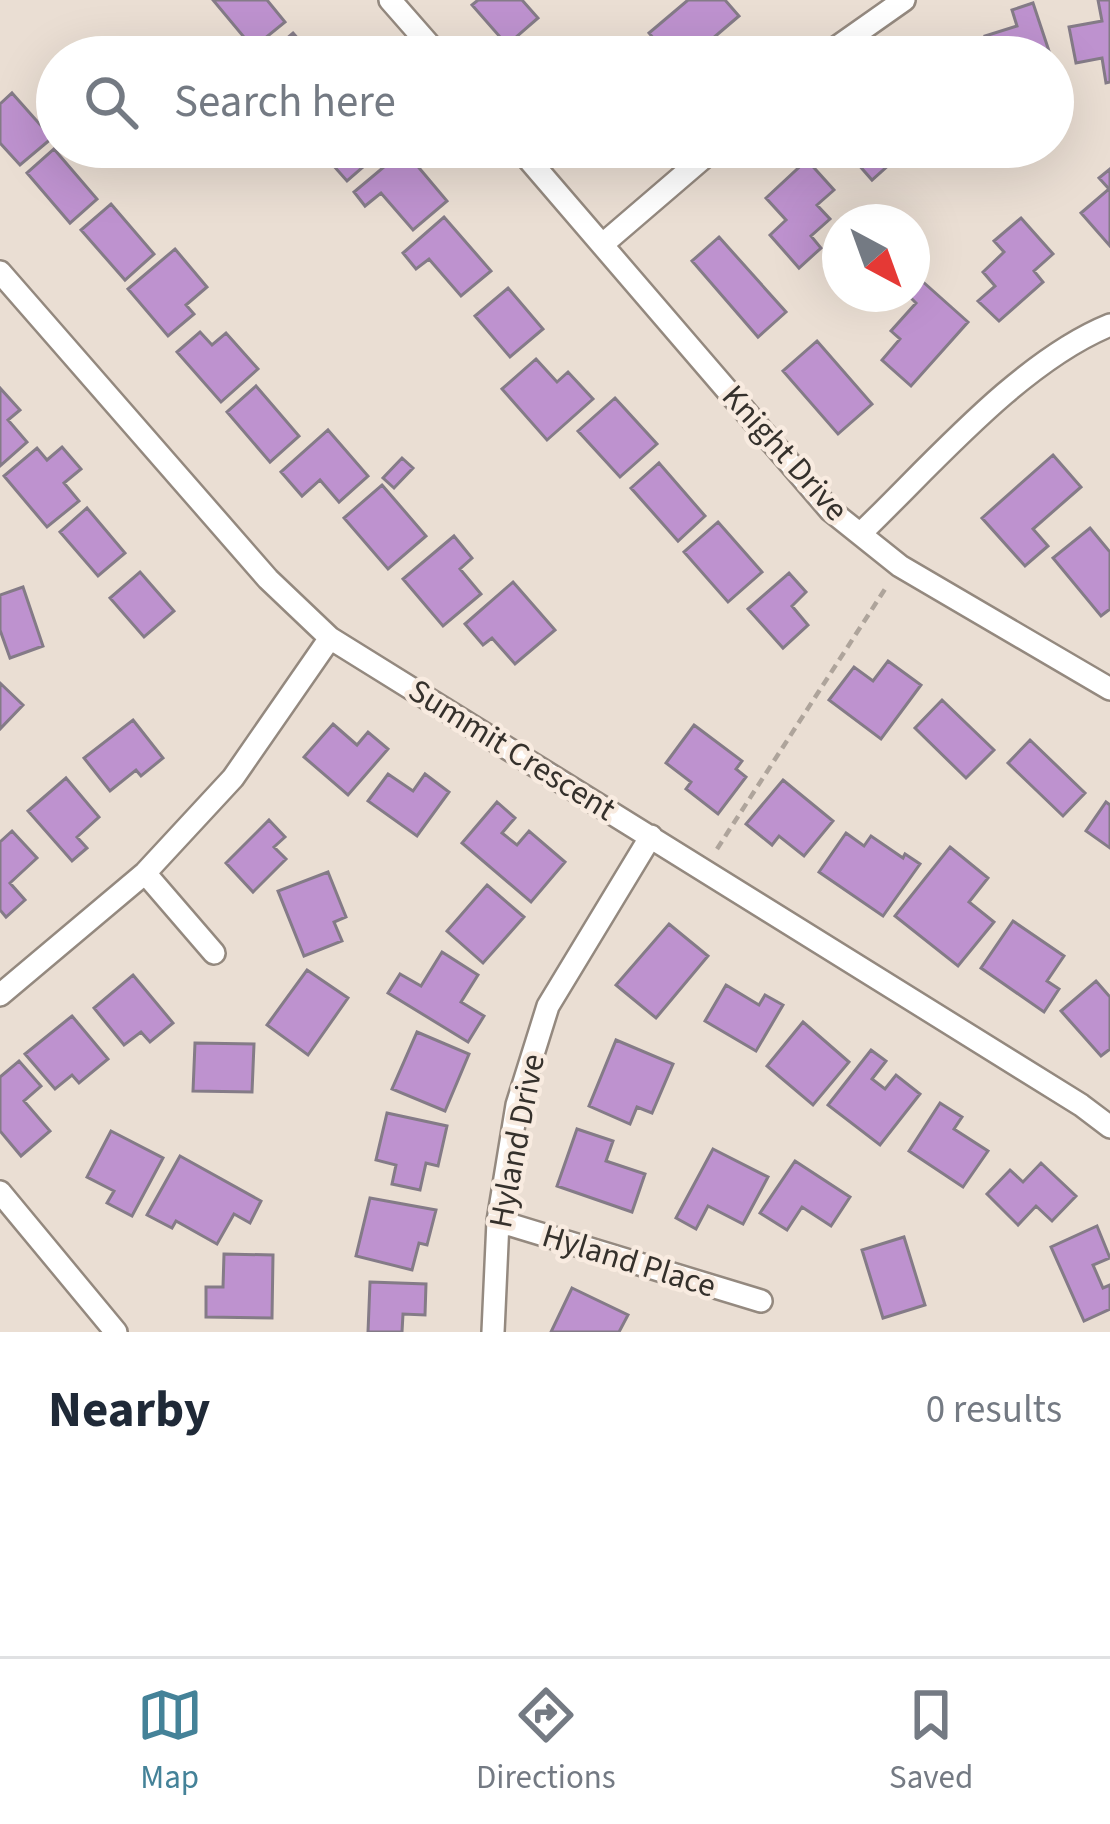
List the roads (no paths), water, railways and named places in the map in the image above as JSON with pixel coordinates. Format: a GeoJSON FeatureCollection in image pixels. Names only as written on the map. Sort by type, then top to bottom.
{"type":"FeatureCollection","features":[{"type":"Feature","properties":{"kind":"street"},"geometry":{"type":"LineString","coordinates":[[390,0],[422,36]]}},
{"type":"Feature","properties":{"kind":"street"},"geometry":{"type":"LineString","coordinates":[[853,36],[904,0]]}},
{"type":"Feature","properties":{"kind":"street","name":"Knight Drive"},"geometry":{"type":"LineString","coordinates":[[536,168],[830,510],[900,566],[1110,689]]}},
{"type":"Feature","properties":{"kind":"street"},"geometry":{"type":"LineString","coordinates":[[603,244],[692,168]]}},
{"type":"Feature","properties":{"kind":"street","name":"Summit Crescent"},"geometry":{"type":"LineString","coordinates":[[0,272],[268,579],[330,638],[1110,1127]]}},
{"type":"Feature","properties":{"kind":"street"},"geometry":{"type":"LineString","coordinates":[[860,534],[1021,380],[1085,335],[1110,325]]}},
{"type":"Feature","properties":{"kind":"street"},"geometry":{"type":"LineString","coordinates":[[0,995],[145,873],[233,778],[330,638]]}},
{"type":"Feature","properties":{"kind":"street","name":"Hyland Drive"},"geometry":{"type":"LineString","coordinates":[[494,1332],[498,1221],[517,1105],[548,1006],[651,836]]}},
{"type":"Feature","properties":{"kind":"street"},"geometry":{"type":"LineString","coordinates":[[145,873],[214,953]]}},
{"type":"Feature","properties":{"kind":"street"},"geometry":{"type":"LineString","coordinates":[[0,1192],[116,1332]]}},
{"type":"Feature","properties":{"kind":"street","name":"Hyland Place"},"geometry":{"type":"LineString","coordinates":[[498,1221],[761,1301]]}}]}
